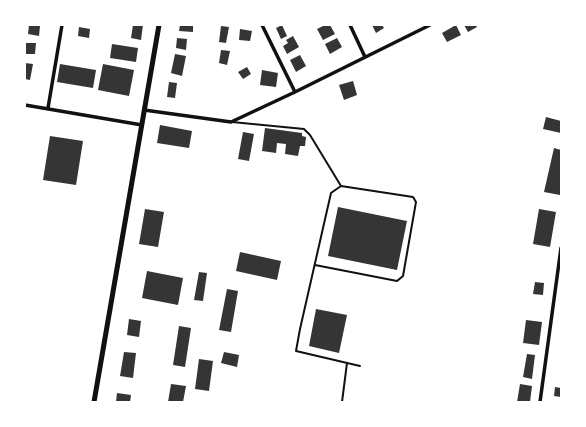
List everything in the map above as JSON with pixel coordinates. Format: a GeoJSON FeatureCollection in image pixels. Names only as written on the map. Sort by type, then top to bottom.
{"type":"FeatureCollection","features":[{"type":"Feature","properties":{"kind":"main road"},"geometry":{"type":"LineString","coordinates":[[94,402],[159,25]]}},
{"type":"Feature","properties":{"kind":"street"},"geometry":{"type":"LineString","coordinates":[[48,108],[62,25]]}},
{"type":"Feature","properties":{"kind":"street"},"geometry":{"type":"LineString","coordinates":[[262,25],[295,92]]}},
{"type":"Feature","properties":{"kind":"street"},"geometry":{"type":"LineString","coordinates":[[350,25],[365,57]]}},
{"type":"Feature","properties":{"kind":"street"},"geometry":{"type":"LineString","coordinates":[[144,110],[231,122],[430,25]]}},
{"type":"Feature","properties":{"kind":"street"},"geometry":{"type":"LineString","coordinates":[[25,104],[142,125]]}},
{"type":"Feature","properties":{"kind":"street"},"geometry":{"type":"LineString","coordinates":[[540,402],[559,272],[561,248]]}},
{"type":"Feature","properties":{"kind":"lane"},"geometry":{"type":"LineString","coordinates":[[231,122],[304,129],[310,135],[341,186]]}},
{"type":"Feature","properties":{"kind":"lane"},"geometry":{"type":"LineString","coordinates":[[315,265],[397,281],[403,276],[416,202],[413,197],[341,186],[331,193],[300,329],[296,351],[360,366]]}},
{"type":"Feature","properties":{"kind":"lane"},"geometry":{"type":"LineString","coordinates":[[342,402],[347,363]]}},
{"type":"Feature","properties":{"kind":"building"},"geometry":{"type":"Polygon","coordinates":[[[29,25],[40,26],[39,36],[28,34],[29,25]]]}},
{"type":"Feature","properties":{"kind":"building"},"geometry":{"type":"Polygon","coordinates":[[[133,25],[143,25],[141,40],[131,38],[133,25]]]}},
{"type":"Feature","properties":{"kind":"building"},"geometry":{"type":"Polygon","coordinates":[[[180,25],[193,25],[193,32],[179,31],[180,25]]]}},
{"type":"Feature","properties":{"kind":"building"},"geometry":{"type":"Polygon","coordinates":[[[282,25],[287,36],[281,39],[276,28],[282,25]]]}},
{"type":"Feature","properties":{"kind":"building"},"geometry":{"type":"Polygon","coordinates":[[[325,25],[330,25],[335,34],[323,40],[317,29],[325,25]]]}},
{"type":"Feature","properties":{"kind":"building"},"geometry":{"type":"Polygon","coordinates":[[[372,25],[382,25],[384,28],[376,33],[372,25]]]}},
{"type":"Feature","properties":{"kind":"building"},"geometry":{"type":"Polygon","coordinates":[[[456,25],[461,35],[447,42],[442,33],[456,25]]]}},
{"type":"Feature","properties":{"kind":"building"},"geometry":{"type":"Polygon","coordinates":[[[464,25],[476,25],[477,27],[468,32],[464,25]]]}},
{"type":"Feature","properties":{"kind":"building"},"geometry":{"type":"Polygon","coordinates":[[[221,26],[229,27],[226,43],[219,42],[221,26]]]}},
{"type":"Feature","properties":{"kind":"building"},"geometry":{"type":"Polygon","coordinates":[[[79,27],[90,29],[89,38],[78,36],[79,27]]]}},
{"type":"Feature","properties":{"kind":"building"},"geometry":{"type":"Polygon","coordinates":[[[240,29],[252,31],[250,41],[239,40],[240,29]]]}},
{"type":"Feature","properties":{"kind":"building"},"geometry":{"type":"Polygon","coordinates":[[[293,36],[299,47],[287,54],[283,46],[288,43],[286,40],[293,36]]]}},
{"type":"Feature","properties":{"kind":"building"},"geometry":{"type":"Polygon","coordinates":[[[177,38],[187,39],[186,50],[176,48],[177,38]]]}},
{"type":"Feature","properties":{"kind":"building"},"geometry":{"type":"Polygon","coordinates":[[[337,38],[342,47],[330,54],[325,44],[337,38]]]}},
{"type":"Feature","properties":{"kind":"building"},"geometry":{"type":"Polygon","coordinates":[[[25,43],[36,43],[35,54],[25,54],[25,43]]]}},
{"type":"Feature","properties":{"kind":"building"},"geometry":{"type":"Polygon","coordinates":[[[112,44],[138,48],[136,62],[110,58],[112,44]]]}},
{"type":"Feature","properties":{"kind":"building"},"geometry":{"type":"Polygon","coordinates":[[[221,50],[230,51],[227,65],[219,63],[221,50]]]}},
{"type":"Feature","properties":{"kind":"building"},"geometry":{"type":"Polygon","coordinates":[[[175,54],[186,56],[182,76],[171,73],[175,54]]]}},
{"type":"Feature","properties":{"kind":"building"},"geometry":{"type":"Polygon","coordinates":[[[300,55],[306,66],[296,72],[290,60],[300,55]]]}},
{"type":"Feature","properties":{"kind":"building"},"geometry":{"type":"Polygon","coordinates":[[[25,63],[33,64],[30,80],[25,79],[25,63]]]}},
{"type":"Feature","properties":{"kind":"building"},"geometry":{"type":"Polygon","coordinates":[[[60,64],[96,70],[93,88],[57,82],[60,64]]]}},
{"type":"Feature","properties":{"kind":"building"},"geometry":{"type":"Polygon","coordinates":[[[103,64],[134,70],[129,96],[98,90],[103,64]]]}},
{"type":"Feature","properties":{"kind":"building"},"geometry":{"type":"Polygon","coordinates":[[[247,67],[251,74],[243,79],[238,72],[247,67]]]}},
{"type":"Feature","properties":{"kind":"building"},"geometry":{"type":"Polygon","coordinates":[[[262,70],[278,73],[276,87],[260,85],[262,70]]]}},
{"type":"Feature","properties":{"kind":"building"},"geometry":{"type":"Polygon","coordinates":[[[353,81],[357,95],[344,100],[339,85],[353,81]]]}},
{"type":"Feature","properties":{"kind":"building"},"geometry":{"type":"Polygon","coordinates":[[[169,82],[177,83],[175,98],[167,97],[169,82]]]}},
{"type":"Feature","properties":{"kind":"building"},"geometry":{"type":"Polygon","coordinates":[[[546,117],[561,121],[561,133],[543,129],[546,117]]]}},
{"type":"Feature","properties":{"kind":"building"},"geometry":{"type":"Polygon","coordinates":[[[160,125],[192,131],[189,148],[157,143],[160,125]]]}},
{"type":"Feature","properties":{"kind":"building"},"geometry":{"type":"Polygon","coordinates":[[[265,128],[302,133],[302,136],[306,137],[305,146],[300,146],[298,156],[285,154],[286,144],[277,143],[276,153],[262,151],[265,128]]]}},
{"type":"Feature","properties":{"kind":"building"},"geometry":{"type":"Polygon","coordinates":[[[243,132],[254,134],[249,161],[238,159],[243,132]]]}},
{"type":"Feature","properties":{"kind":"building"},"geometry":{"type":"Polygon","coordinates":[[[50,136],[83,141],[76,185],[43,180],[50,136]]]}},
{"type":"Feature","properties":{"kind":"building"},"geometry":{"type":"Polygon","coordinates":[[[554,148],[561,150],[560,195],[544,192],[554,148]]]}},
{"type":"Feature","properties":{"kind":"building"},"geometry":{"type":"Polygon","coordinates":[[[338,207],[407,221],[397,270],[328,256],[338,207]]]}},
{"type":"Feature","properties":{"kind":"building"},"geometry":{"type":"Polygon","coordinates":[[[145,209],[164,212],[158,247],[139,244],[145,209]]]}},
{"type":"Feature","properties":{"kind":"building"},"geometry":{"type":"Polygon","coordinates":[[[539,209],[556,212],[550,247],[533,244],[539,209]]]}},
{"type":"Feature","properties":{"kind":"building"},"geometry":{"type":"Polygon","coordinates":[[[240,252],[281,261],[277,280],[236,271],[240,252]]]}},
{"type":"Feature","properties":{"kind":"building"},"geometry":{"type":"Polygon","coordinates":[[[147,271],[183,278],[178,305],[142,298],[147,271]]]}},
{"type":"Feature","properties":{"kind":"building"},"geometry":{"type":"Polygon","coordinates":[[[199,272],[207,273],[203,301],[194,300],[199,272]]]}},
{"type":"Feature","properties":{"kind":"building"},"geometry":{"type":"Polygon","coordinates":[[[535,282],[544,283],[543,295],[533,294],[535,282]]]}},
{"type":"Feature","properties":{"kind":"building"},"geometry":{"type":"Polygon","coordinates":[[[227,289],[238,291],[231,332],[219,330],[227,289]]]}},
{"type":"Feature","properties":{"kind":"building"},"geometry":{"type":"Polygon","coordinates":[[[316,309],[347,315],[339,353],[309,346],[316,309]]]}},
{"type":"Feature","properties":{"kind":"building"},"geometry":{"type":"Polygon","coordinates":[[[129,319],[141,321],[139,337],[127,335],[129,319]]]}},
{"type":"Feature","properties":{"kind":"building"},"geometry":{"type":"Polygon","coordinates":[[[526,320],[542,322],[539,345],[523,343],[526,320]]]}},
{"type":"Feature","properties":{"kind":"building"},"geometry":{"type":"Polygon","coordinates":[[[179,326],[191,328],[185,367],[173,365],[179,326]]]}},
{"type":"Feature","properties":{"kind":"building"},"geometry":{"type":"Polygon","coordinates":[[[124,352],[136,353],[133,378],[120,376],[124,352]]]}},
{"type":"Feature","properties":{"kind":"building"},"geometry":{"type":"Polygon","coordinates":[[[224,352],[239,355],[237,367],[221,363],[224,352]]]}},
{"type":"Feature","properties":{"kind":"building"},"geometry":{"type":"Polygon","coordinates":[[[527,354],[535,355],[532,379],[523,377],[527,354]]]}},
{"type":"Feature","properties":{"kind":"building"},"geometry":{"type":"Polygon","coordinates":[[[199,359],[213,361],[209,391],[195,389],[199,359]]]}},
{"type":"Feature","properties":{"kind":"building"},"geometry":{"type":"Polygon","coordinates":[[[171,384],[186,386],[183,402],[168,402],[171,384]]]}},
{"type":"Feature","properties":{"kind":"building"},"geometry":{"type":"Polygon","coordinates":[[[520,384],[532,386],[530,402],[517,402],[520,384]]]}},
{"type":"Feature","properties":{"kind":"building"},"geometry":{"type":"Polygon","coordinates":[[[555,387],[561,388],[561,397],[554,396],[555,387]]]}},
{"type":"Feature","properties":{"kind":"building"},"geometry":{"type":"Polygon","coordinates":[[[117,393],[131,395],[130,402],[116,402],[117,393]]]}}]}
